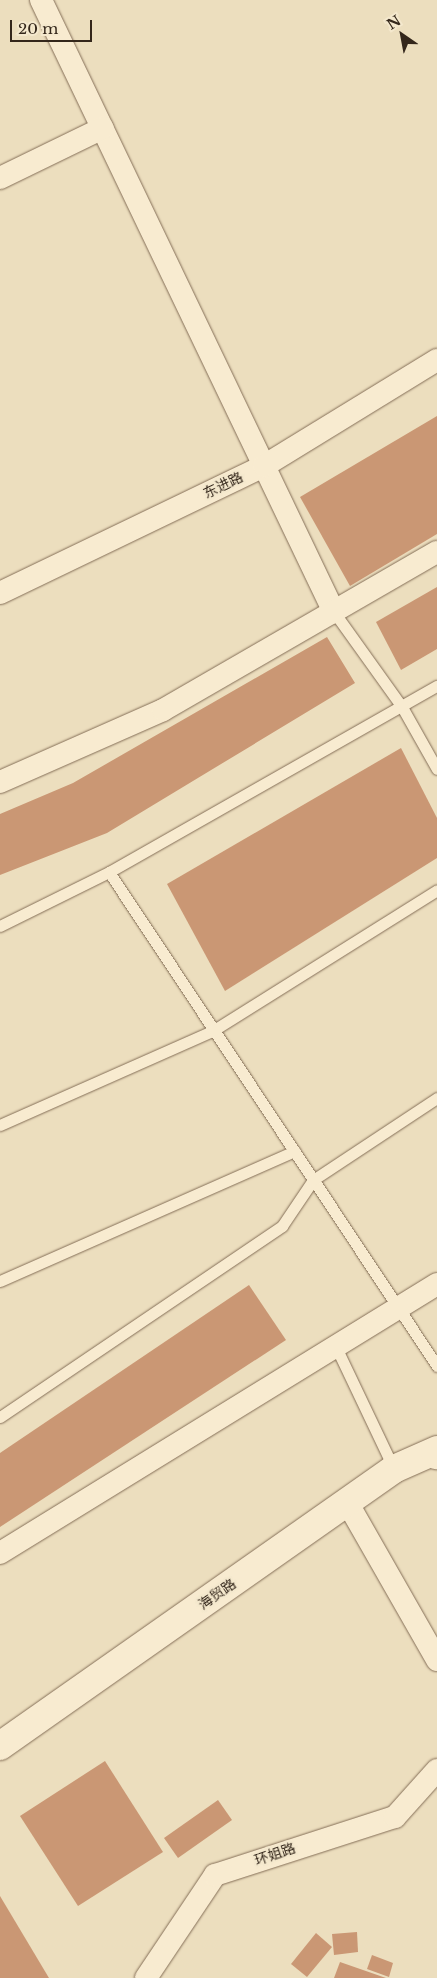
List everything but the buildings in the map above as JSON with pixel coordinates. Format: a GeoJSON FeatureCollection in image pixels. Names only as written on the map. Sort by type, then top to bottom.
{"type":"FeatureCollection","features":[{"type":"Feature","properties":{"kind":"street"},"geometry":{"type":"LineString","coordinates":[[42,0],[334,612]]}},
{"type":"Feature","properties":{"kind":"street"},"geometry":{"type":"LineString","coordinates":[[0,178],[103,128]]}},
{"type":"Feature","properties":{"kind":"street","name":"东进路"},"geometry":{"type":"LineString","coordinates":[[0,593],[264,466],[437,360]]}},
{"type":"Feature","properties":{"kind":"street"},"geometry":{"type":"LineString","coordinates":[[0,782],[163,710],[437,552]]}},
{"type":"Feature","properties":{"kind":"street"},"geometry":{"type":"LineString","coordinates":[[0,1553],[336,1348],[437,1284]]}},
{"type":"Feature","properties":{"kind":"street","name":"海贸路"},"geometry":{"type":"LineString","coordinates":[[0,1746],[394,1469],[436,1452]]}},
{"type":"Feature","properties":{"kind":"street"},"geometry":{"type":"LineString","coordinates":[[347,1502],[437,1660]]}},
{"type":"Feature","properties":{"kind":"street","name":"环姐路"},"geometry":{"type":"LineString","coordinates":[[146,1978],[215,1875],[395,1817],[437,1770]]}},
{"type":"Feature","properties":{"kind":"lane"},"geometry":{"type":"LineString","coordinates":[[334,612],[402,707],[437,769]]}},
{"type":"Feature","properties":{"kind":"lane"},"geometry":{"type":"LineString","coordinates":[[0,926],[109,872],[437,686]]}},
{"type":"Feature","properties":{"kind":"lane"},"geometry":{"type":"LineString","coordinates":[[109,872],[437,1366]]}},
{"type":"Feature","properties":{"kind":"lane"},"geometry":{"type":"LineString","coordinates":[[0,1125],[214,1030],[437,890]]}},
{"type":"Feature","properties":{"kind":"lane"},"geometry":{"type":"LineString","coordinates":[[0,1417],[282,1226],[314,1180],[437,1098]]}},
{"type":"Feature","properties":{"kind":"lane"},"geometry":{"type":"LineString","coordinates":[[0,1281],[295,1151]]}},
{"type":"Feature","properties":{"kind":"lane"},"geometry":{"type":"LineString","coordinates":[[336,1348],[394,1469]]}}]}
